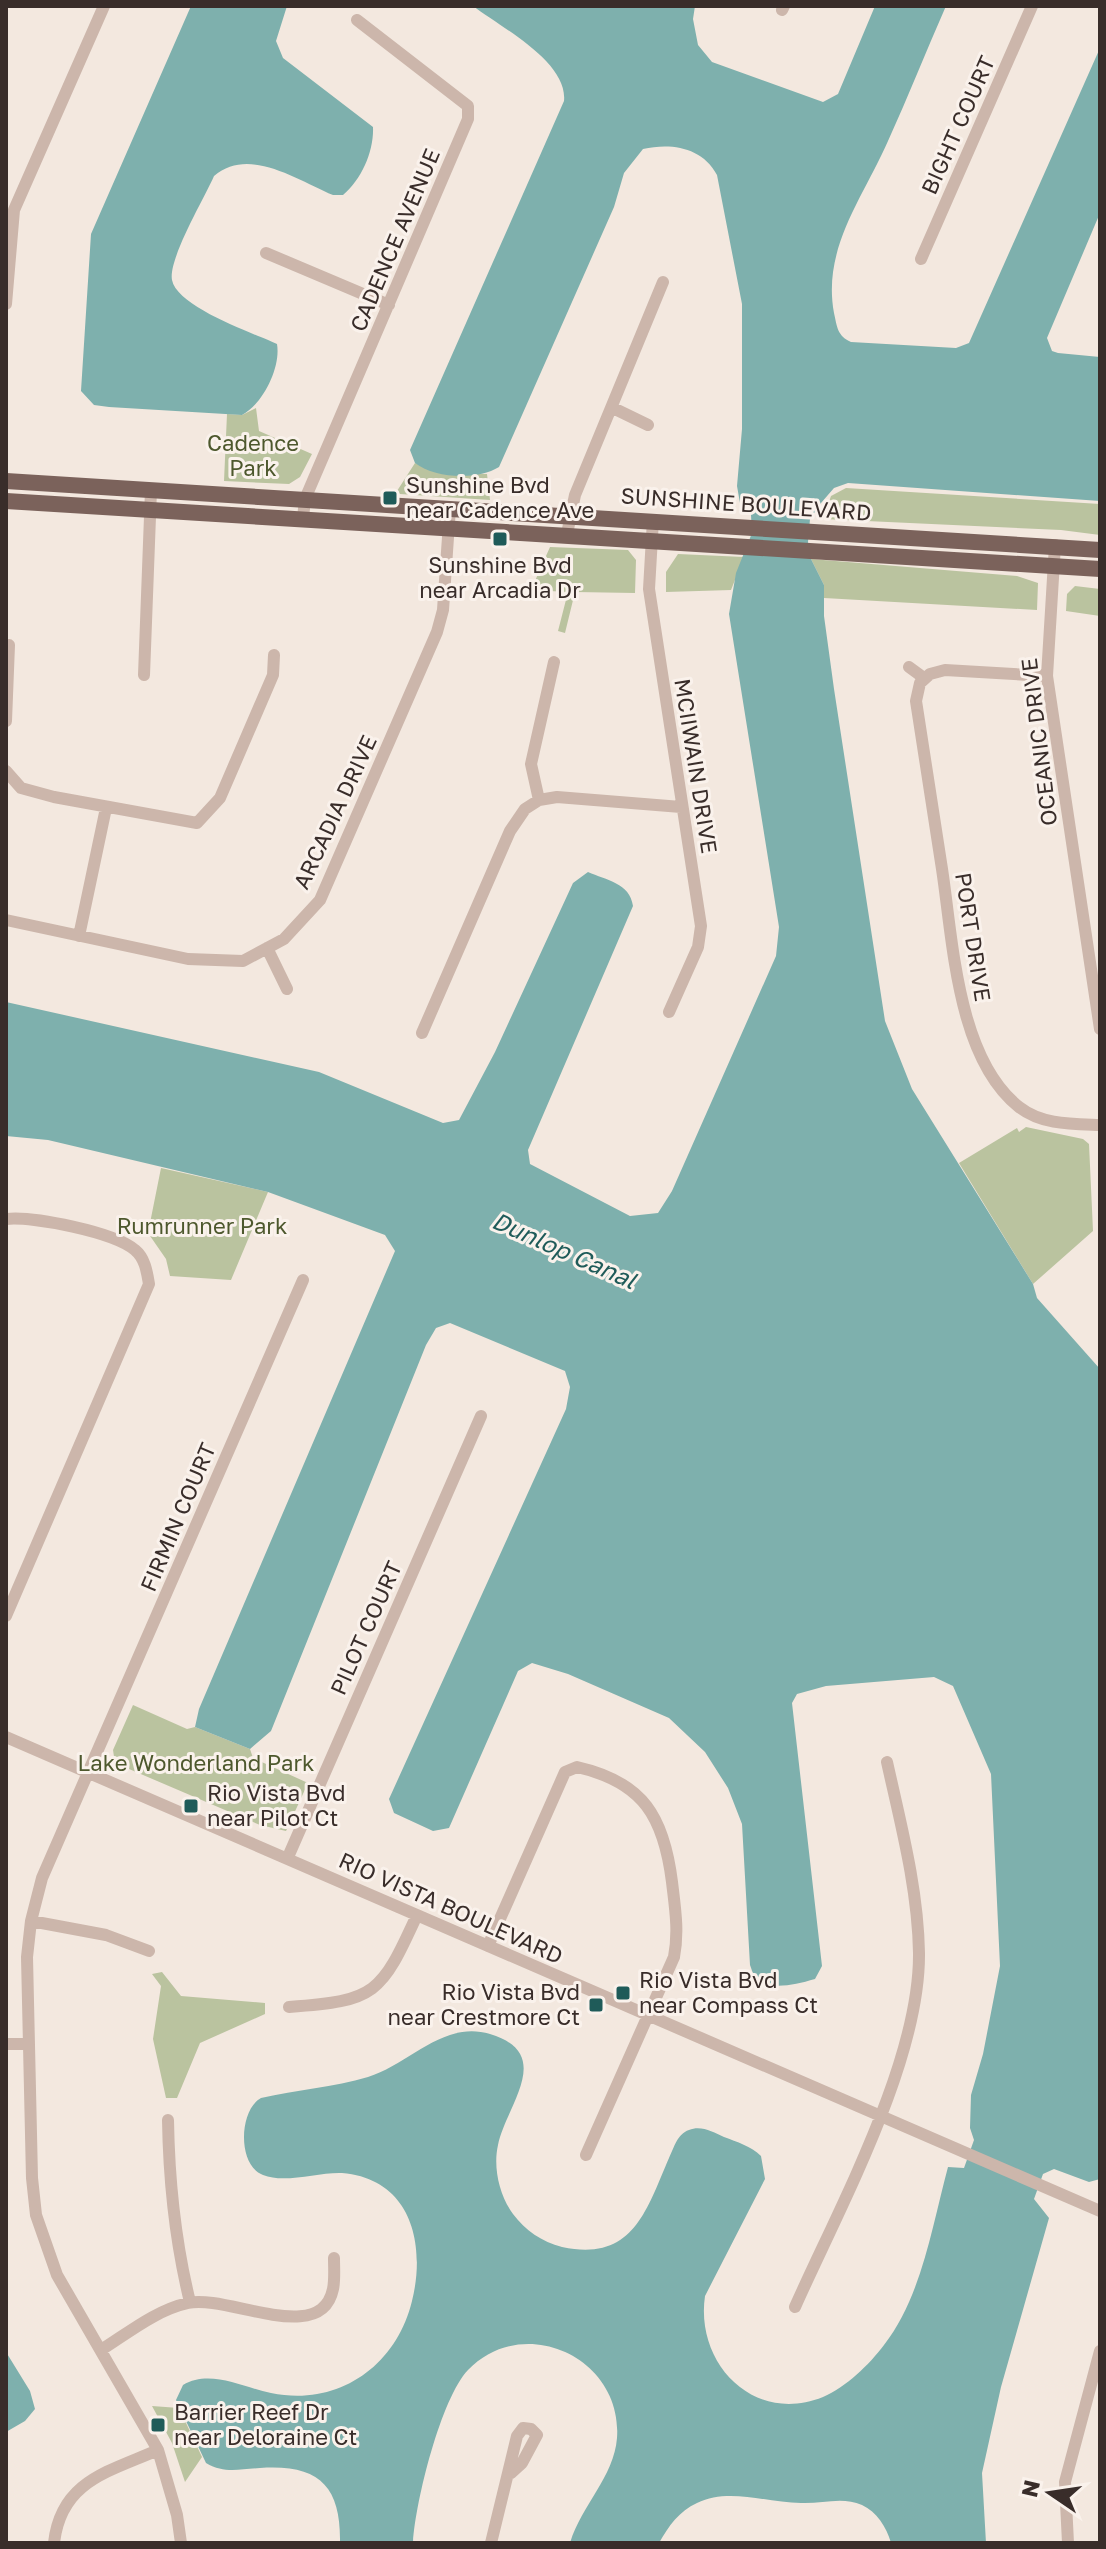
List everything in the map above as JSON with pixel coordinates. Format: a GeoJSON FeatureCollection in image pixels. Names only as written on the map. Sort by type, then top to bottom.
{"type":"FeatureCollection","features":[{"type":"Feature","properties":{"kind":"main road","name":"SUNSHINE BOULEVARD"},"geometry":{"type":"LineString","coordinates":[[6,481],[1100,550]]}},
{"type":"Feature","properties":{"kind":"main road","name":"SUNSHINE BOULEVARD"},"geometry":{"type":"LineString","coordinates":[[6,501],[820,549],[1100,569]]}},
{"type":"Feature","properties":{"kind":"street"},"geometry":{"type":"LineString","coordinates":[[6,304],[14,210],[104,6]]}},
{"type":"Feature","properties":{"kind":"street","name":"BIGHT COURT"},"geometry":{"type":"LineString","coordinates":[[921,259],[1032,6]]}},
{"type":"Feature","properties":{"kind":"street","name":"CADENCE AVENUE"},"geometry":{"type":"LineString","coordinates":[[303,518],[305,499],[468,119],[468,106],[357,20]]}},
{"type":"Feature","properties":{"kind":"street"},"geometry":{"type":"LineString","coordinates":[[266,253],[389,305]]}},
{"type":"Feature","properties":{"kind":"street"},"geometry":{"type":"LineString","coordinates":[[567,534],[569,515],[663,282]]}},
{"type":"Feature","properties":{"kind":"street"},"geometry":{"type":"LineString","coordinates":[[613,408],[648,425]]}},
{"type":"Feature","properties":{"kind":"street"},"geometry":{"type":"LineString","coordinates":[[144,675],[151,490]]}},
{"type":"Feature","properties":{"kind":"street","name":"ARCADIA DRIVE"},"geometry":{"type":"LineString","coordinates":[[6,920],[188,959],[243,961],[284,939],[320,900],[432,643],[443,610],[450,508]]}},
{"type":"Feature","properties":{"kind":"street","name":"MCIIWAIN DRIVE"},"geometry":{"type":"LineString","coordinates":[[653,520],[649,589],[701,926],[698,947],[669,1012]]}},
{"type":"Feature","properties":{"kind":"street","name":"OCEANIC DRIVE"},"geometry":{"type":"LineString","coordinates":[[1055,545],[1047,676],[1100,1029]]}},
{"type":"Feature","properties":{"kind":"street"},"geometry":{"type":"LineString","coordinates":[[6,721],[9,645]]}},
{"type":"Feature","properties":{"kind":"street"},"geometry":{"type":"LineString","coordinates":[[6,771],[21,788],[106,808],[197,823],[211,812],[273,675],[274,655]]}},
{"type":"Feature","properties":{"kind":"street"},"geometry":{"type":"LineString","coordinates":[[539,800],[531,764],[554,662]]}},
{"type":"Feature","properties":{"kind":"street"},"geometry":{"type":"LineString","coordinates":[[909,667],[924,678],[945,670],[1047,676]]}},
{"type":"Feature","properties":{"kind":"street","name":"PORT DRIVE"},"geometry":{"type":"LineString","coordinates":[[924,678],[916,701],[959,982],[974,1039],[1000,1086],[1021,1109],[1051,1122],[1100,1125]]}},
{"type":"Feature","properties":{"kind":"street"},"geometry":{"type":"LineString","coordinates":[[422,1033],[510,831],[525,809],[539,800],[557,797],[681,807]]}},
{"type":"Feature","properties":{"kind":"street"},"geometry":{"type":"LineString","coordinates":[[79,936],[106,808]]}},
{"type":"Feature","properties":{"kind":"street"},"geometry":{"type":"LineString","coordinates":[[1085,932],[1100,930]]}},
{"type":"Feature","properties":{"kind":"street"},"geometry":{"type":"LineString","coordinates":[[267,948],[287,989]]}},
{"type":"Feature","properties":{"kind":"street"},"geometry":{"type":"LineString","coordinates":[[6,1219],[38,1222],[124,1243],[138,1251],[149,1284],[6,1616]]}},
{"type":"Feature","properties":{"kind":"street","name":"FIRMIN COURT"},"geometry":{"type":"LineString","coordinates":[[181,2543],[177,2515],[158,2450],[57,2275],[40,2232],[32,2178],[27,1957],[31,1921],[42,1878],[303,1280]]}},
{"type":"Feature","properties":{"kind":"street","name":"PILOT COURT"},"geometry":{"type":"LineString","coordinates":[[288,1857],[481,1416]]}},
{"type":"Feature","properties":{"kind":"street","name":"RIO VISTA BOULEVARD"},"geometry":{"type":"LineString","coordinates":[[6,1737],[91,1771],[1100,2214]]}},
{"type":"Feature","properties":{"kind":"street"},"geometry":{"type":"LineString","coordinates":[[795,2307],[893,2085],[915,1996],[919,1954],[909,1860],[887,1762]]}},
{"type":"Feature","properties":{"kind":"street"},"geometry":{"type":"LineString","coordinates":[[488,1946],[565,1772],[577,1767],[617,1782],[652,1811],[668,1852],[677,1944],[670,1970],[586,2155]]}},
{"type":"Feature","properties":{"kind":"street"},"geometry":{"type":"LineString","coordinates":[[289,2007],[351,2001],[376,1987],[393,1968],[417,1915]]}},
{"type":"Feature","properties":{"kind":"street"},"geometry":{"type":"LineString","coordinates":[[31,1921],[106,1935],[149,1951]]}},
{"type":"Feature","properties":{"kind":"street"},"geometry":{"type":"LineString","coordinates":[[6,2044],[29,2044]]}},
{"type":"Feature","properties":{"kind":"street"},"geometry":{"type":"LineString","coordinates":[[168,2120],[169,2184],[176,2245],[190,2302]]}},
{"type":"Feature","properties":{"kind":"street"},"geometry":{"type":"LineString","coordinates":[[101,2350],[163,2311],[190,2302],[218,2301],[299,2319],[320,2312],[333,2292],[334,2258]]}},
{"type":"Feature","properties":{"kind":"street"},"geometry":{"type":"LineString","coordinates":[[1068,2543],[1065,2482],[1100,2351]]}},
{"type":"Feature","properties":{"kind":"street"},"geometry":{"type":"LineString","coordinates":[[54,2543],[58,2519],[76,2491],[94,2478],[158,2450]]}},
{"type":"Feature","properties":{"kind":"street"},"geometry":{"type":"LineString","coordinates":[[491,2543],[511,2473]]}},
{"type":"Feature","properties":{"kind":"green space","name":"Cadence Park"},"geometry":{"type":"Polygon","coordinates":[[[256,408],[259,431],[312,454],[300,477],[289,484],[224,481],[227,414],[242,415],[256,408]]]}},
{"type":"Feature","properties":{"kind":"green space"},"geometry":{"type":"Polygon","coordinates":[[[415,463],[442,473],[487,474],[490,500],[400,494],[397,491],[415,463]]]}},
{"type":"Feature","properties":{"kind":"green space"},"geometry":{"type":"Polygon","coordinates":[[[846,488],[1100,504],[1100,535],[1061,530],[823,519],[831,496],[846,488]]]}},
{"type":"Feature","properties":{"kind":"green space"},"geometry":{"type":"Polygon","coordinates":[[[550,547],[628,550],[636,560],[635,593],[575,592],[565,633],[558,631],[568,592],[531,590],[550,547]]]}},
{"type":"Feature","properties":{"kind":"green space"},"geometry":{"type":"Polygon","coordinates":[[[678,554],[744,557],[731,590],[666,592],[666,572],[678,554]]]}},
{"type":"Feature","properties":{"kind":"green space"},"geometry":{"type":"Polygon","coordinates":[[[811,559],[1017,576],[1038,583],[1037,610],[824,598],[824,585],[811,559]]]}},
{"type":"Feature","properties":{"kind":"green space"},"geometry":{"type":"Polygon","coordinates":[[[1075,586],[1100,589],[1100,616],[1066,611],[1067,594],[1075,586]]]}},
{"type":"Feature","properties":{"kind":"green space"},"geometry":{"type":"Polygon","coordinates":[[[1026,1127],[1083,1139],[1089,1144],[1093,1231],[1033,1284],[959,1163],[1017,1128],[1019,1132],[1026,1127]]]}},
{"type":"Feature","properties":{"kind":"green space","name":"Rumrunner Park"},"geometry":{"type":"Polygon","coordinates":[[[161,1168],[268,1192],[231,1280],[170,1276],[166,1259],[148,1233],[161,1168]]]}},
{"type":"Feature","properties":{"kind":"green space","name":"Lake Wonderland Park"},"geometry":{"type":"Polygon","coordinates":[[[133,1705],[187,1729],[195,1727],[250,1749],[253,1758],[308,1783],[286,1831],[260,1825],[115,1763],[113,1750],[133,1705]]]}},
{"type":"Feature","properties":{"kind":"green space"},"geometry":{"type":"Polygon","coordinates":[[[162,1972],[181,1996],[265,2003],[265,2014],[200,2043],[177,2098],[166,2098],[153,2039],[161,1986],[152,1974],[162,1972]]]}},
{"type":"Feature","properties":{"kind":"green space"},"geometry":{"type":"Polygon","coordinates":[[[152,2406],[179,2408],[202,2457],[185,2482],[172,2443],[152,2406]]]}},
{"type":"Feature","properties":{"kind":"water"},"geometry":{"type":"Polygon","coordinates":[[[191,6],[287,6],[276,41],[283,58],[373,127],[366,164],[343,195],[333,195],[273,169],[242,164],[214,176],[188,228],[172,270],[172,280],[177,290],[187,300],[217,318],[277,344],[276,363],[269,384],[257,402],[242,415],[94,405],[81,391],[91,234],[191,6]]]}},
{"type":"Feature","properties":{"kind":"water","name":"Dunlop Canal"},"geometry":{"type":"Polygon","coordinates":[[[473,6],[695,6],[693,19],[698,45],[712,62],[823,102],[838,94],[875,6],[946,6],[839,245],[832,289],[834,313],[840,334],[851,342],[956,348],[969,343],[1100,48],[1100,213],[1047,338],[1052,351],[1100,357],[1100,501],[848,483],[834,488],[810,519],[808,542],[811,559],[824,585],[824,616],[834,689],[885,1021],[912,1089],[1033,1284],[1037,1298],[1100,1369],[1100,2179],[1089,2182],[1054,2169],[1043,2174],[1034,2199],[1049,2218],[1001,2387],[982,2473],[986,2543],[891,2543],[877,2516],[854,2502],[809,2503],[722,2496],[709,2498],[685,2510],[659,2543],[570,2543],[615,2452],[615,2410],[604,2385],[587,2366],[566,2352],[541,2345],[516,2345],[491,2353],[468,2370],[458,2384],[431,2452],[413,2543],[340,2543],[339,2523],[331,2493],[312,2475],[280,2468],[226,2470],[206,2463],[176,2400],[183,2385],[204,2379],[226,2381],[271,2393],[295,2396],[319,2394],[360,2377],[378,2363],[404,2324],[412,2301],[417,2258],[408,2218],[399,2201],[366,2178],[342,2173],[291,2178],[263,2175],[255,2169],[245,2149],[248,2114],[261,2098],[368,2077],[442,2038],[473,2031],[510,2043],[520,2054],[524,2067],[522,2082],[498,2145],[497,2171],[501,2190],[513,2214],[541,2239],[562,2247],[586,2250],[605,2247],[621,2239],[634,2228],[644,2213],[676,2142],[689,2130],[698,2128],[711,2131],[761,2156],[765,2179],[705,2296],[704,2321],[710,2344],[720,2365],[734,2382],[753,2395],[774,2403],[798,2403],[832,2393],[864,2368],[897,2326],[917,2283],[948,2167],[964,2168],[974,2140],[970,2128],[971,2095],[983,2054],[1000,1966],[991,1774],[953,1686],[934,1677],[826,1686],[797,1694],[792,1703],[822,1966],[815,1979],[778,1986],[756,1982],[750,1965],[742,1824],[728,1788],[705,1752],[669,1718],[568,1674],[532,1663],[518,1671],[449,1828],[433,1831],[394,1813],[389,1799],[566,1409],[570,1387],[565,1371],[450,1323],[436,1328],[426,1345],[271,1731],[250,1749],[195,1727],[199,1709],[395,1251],[385,1235],[268,1192],[48,1140],[6,1136],[6,1002],[319,1072],[443,1123],[459,1120],[495,1052],[573,883],[588,872],[622,887],[633,906],[528,1150],[530,1164],[630,1216],[658,1213],[672,1191],[776,956],[779,927],[729,614],[736,573],[752,533],[751,515],[740,503],[737,486],[742,429],[742,304],[717,175],[711,166],[685,149],[654,147],[643,149],[624,173],[614,207],[499,467],[469,476],[445,475],[415,463],[410,450],[564,101],[556,73],[545,60],[516,35],[473,6]]]}},
{"type":"Feature","properties":{"kind":"water"},"geometry":{"type":"Polygon","coordinates":[[[6,2352],[30,2391],[35,2409],[25,2421],[6,2432],[6,2352]]]}},
{"type":"Feature","properties":{"kind":"place","name":"Sunshine Bvd near Cadence Ave"},"geometry":{"type":"Point","coordinates":[390,498]}},
{"type":"Feature","properties":{"kind":"place","name":"Sunshine Bvd near Arcadia Dr"},"geometry":{"type":"Point","coordinates":[500,539]}},
{"type":"Feature","properties":{"kind":"place","name":"Rio Vista Bvd near Pilot Ct"},"geometry":{"type":"Point","coordinates":[191,1806]}},
{"type":"Feature","properties":{"kind":"place","name":"Rio Vista Bvd near Compass Ct"},"geometry":{"type":"Point","coordinates":[623,1993]}},
{"type":"Feature","properties":{"kind":"place","name":"Rio Vista Bvd near Crestmore Ct"},"geometry":{"type":"Point","coordinates":[596,2005]}},
{"type":"Feature","properties":{"kind":"place","name":"Barrier Reef Dr near Deloraine Ct"},"geometry":{"type":"Point","coordinates":[158,2425]}}]}
